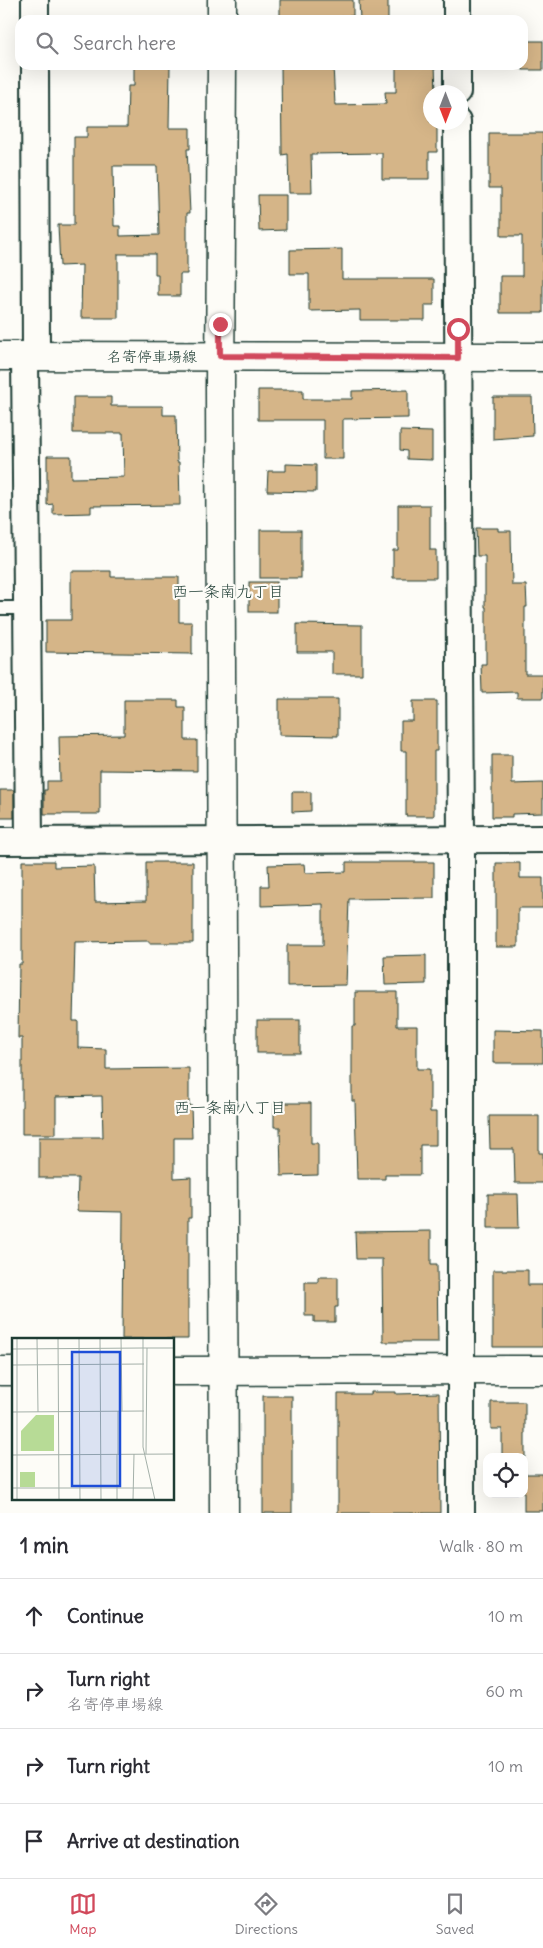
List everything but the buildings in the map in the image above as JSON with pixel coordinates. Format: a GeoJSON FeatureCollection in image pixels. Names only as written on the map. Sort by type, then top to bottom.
{"type":"FeatureCollection","features":[{"type":"Feature","properties":{"kind":"street"},"geometry":{"type":"LineString","coordinates":[[35,0],[35,15]]}},
{"type":"Feature","properties":{"kind":"street"},"geometry":{"type":"LineString","coordinates":[[222,0],[222,15]]}},
{"type":"Feature","properties":{"kind":"street"},"geometry":{"type":"LineString","coordinates":[[456,0],[457,15]]}},
{"type":"Feature","properties":{"kind":"street"},"geometry":{"type":"LineString","coordinates":[[29,841],[27,608],[21,355],[35,70]]}},
{"type":"Feature","properties":{"kind":"street"},"geometry":{"type":"LineString","coordinates":[[222,70],[220,356],[224,1513]]}},
{"type":"Feature","properties":{"kind":"street"},"geometry":{"type":"LineString","coordinates":[[457,70],[457,85]]}},
{"type":"Feature","properties":{"kind":"street"},"geometry":{"type":"LineString","coordinates":[[457,130],[461,839],[461,1513]]}},
{"type":"Feature","properties":{"kind":"street","name":"名寄停車場線"},"geometry":{"type":"LineString","coordinates":[[21,355],[543,357]]}},
{"type":"Feature","properties":{"kind":"street"},"geometry":{"type":"LineString","coordinates":[[0,841],[543,839]]}},
{"type":"Feature","properties":{"kind":"street"},"geometry":{"type":"LineString","coordinates":[[175,1370],[543,1370]]}},
{"type":"Feature","properties":{"kind":"lane"},"geometry":{"type":"LineString","coordinates":[[0,608],[27,608]]}},
{"type":"Feature","properties":{"kind":"district","name":"西一条南九丁目"},"geometry":{"type":"Point","coordinates":[228,591]}},
{"type":"Feature","properties":{"kind":"district","name":"西一条南八丁目"},"geometry":{"type":"Point","coordinates":[230,1107]}},
{"type":"Feature","properties":{"kind":"route"},"geometry":{"type":"LineString","coordinates":[[220,324],[220,356],[458,358],[458,329]]}}]}
